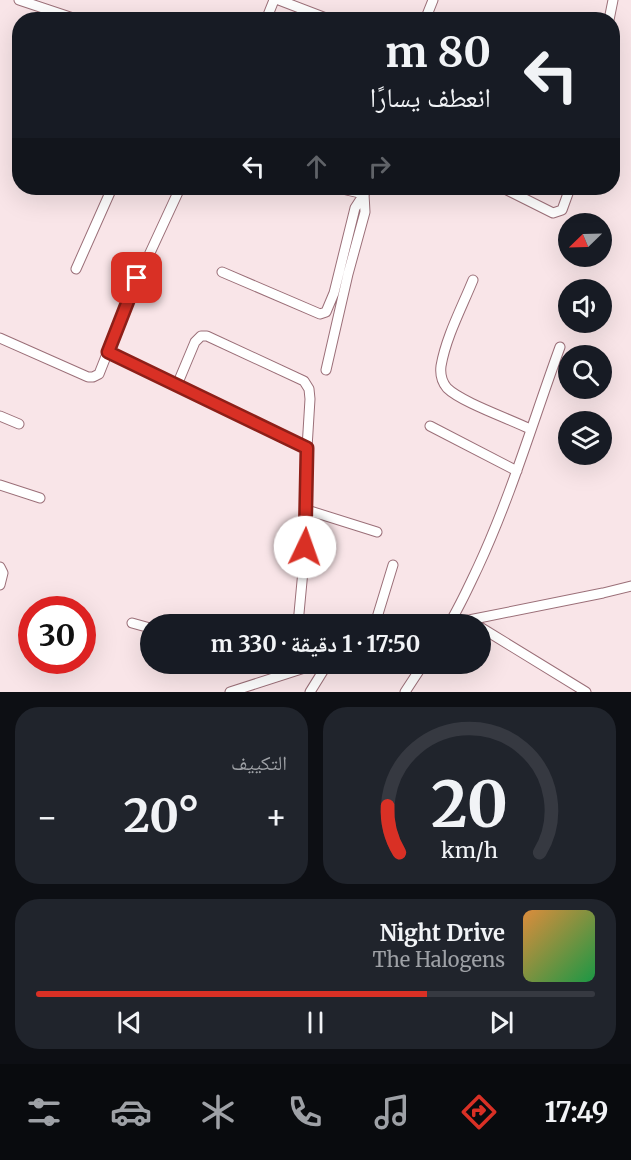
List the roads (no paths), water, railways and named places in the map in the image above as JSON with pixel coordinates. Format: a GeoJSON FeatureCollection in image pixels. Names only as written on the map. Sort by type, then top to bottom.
{"type":"FeatureCollection","features":[{"type":"Feature","properties":{"kind":"street"},"geometry":{"type":"LineString","coordinates":[[19,0],[55,12]]}},
{"type":"Feature","properties":{"kind":"street"},"geometry":{"type":"LineString","coordinates":[[279,0],[310,12]]}},
{"type":"Feature","properties":{"kind":"street"},"geometry":{"type":"LineString","coordinates":[[76,269],[109,195]]}},
{"type":"Feature","properties":{"kind":"street"},"geometry":{"type":"LineString","coordinates":[[149,255],[177,195]]}},
{"type":"Feature","properties":{"kind":"street"},"geometry":{"type":"LineString","coordinates":[[222,272],[320,314],[326,312],[334,293],[355,208],[363,195]]}},
{"type":"Feature","properties":{"kind":"street"},"geometry":{"type":"LineString","coordinates":[[326,370],[365,212],[366,195]]}},
{"type":"Feature","properties":{"kind":"street"},"geometry":{"type":"LineString","coordinates":[[517,195],[553,213],[562,210],[567,195]]}},
{"type":"Feature","properties":{"kind":"street"},"geometry":{"type":"LineString","coordinates":[[0,338],[88,377],[93,377],[99,374],[137,278]]}},
{"type":"Feature","properties":{"kind":"street"},"geometry":{"type":"LineString","coordinates":[[473,280],[449,340],[441,367],[441,376],[447,387],[458,396],[530,429]]}},
{"type":"Feature","properties":{"kind":"street"},"geometry":{"type":"LineString","coordinates":[[177,386],[195,342],[201,336],[207,336],[304,381],[309,389],[307,510],[299,614]]}},
{"type":"Feature","properties":{"kind":"street"},"geometry":{"type":"LineString","coordinates":[[108,352],[307,448]]}},
{"type":"Feature","properties":{"kind":"street"},"geometry":{"type":"LineString","coordinates":[[454,614],[492,535],[518,471],[530,429],[558,352]]}},
{"type":"Feature","properties":{"kind":"street"},"geometry":{"type":"LineString","coordinates":[[0,416],[19,424]]}},
{"type":"Feature","properties":{"kind":"street"},"geometry":{"type":"LineString","coordinates":[[430,426],[518,471]]}},
{"type":"Feature","properties":{"kind":"street"},"geometry":{"type":"LineString","coordinates":[[0,485],[40,498]]}},
{"type":"Feature","properties":{"kind":"street"},"geometry":{"type":"LineString","coordinates":[[307,510],[377,532]]}},
{"type":"Feature","properties":{"kind":"street"},"geometry":{"type":"LineString","coordinates":[[378,614],[393,565]]}},
{"type":"Feature","properties":{"kind":"street"},"geometry":{"type":"LineString","coordinates":[[0,567],[3,573],[0,585]]}},
{"type":"Feature","properties":{"kind":"street"},"geometry":{"type":"LineString","coordinates":[[491,618],[631,586]]}},
{"type":"Feature","properties":{"kind":"street"},"geometry":{"type":"LineString","coordinates":[[132,623],[140,625]]}},
{"type":"Feature","properties":{"kind":"street"},"geometry":{"type":"LineString","coordinates":[[491,634],[586,692]]}},
{"type":"Feature","properties":{"kind":"street"},"geometry":{"type":"LineString","coordinates":[[230,692],[273,674]]}},
{"type":"Feature","properties":{"kind":"street"},"geometry":{"type":"LineString","coordinates":[[310,692],[321,674]]}},
{"type":"Feature","properties":{"kind":"street"},"geometry":{"type":"LineString","coordinates":[[405,692],[417,674]]}}]}
